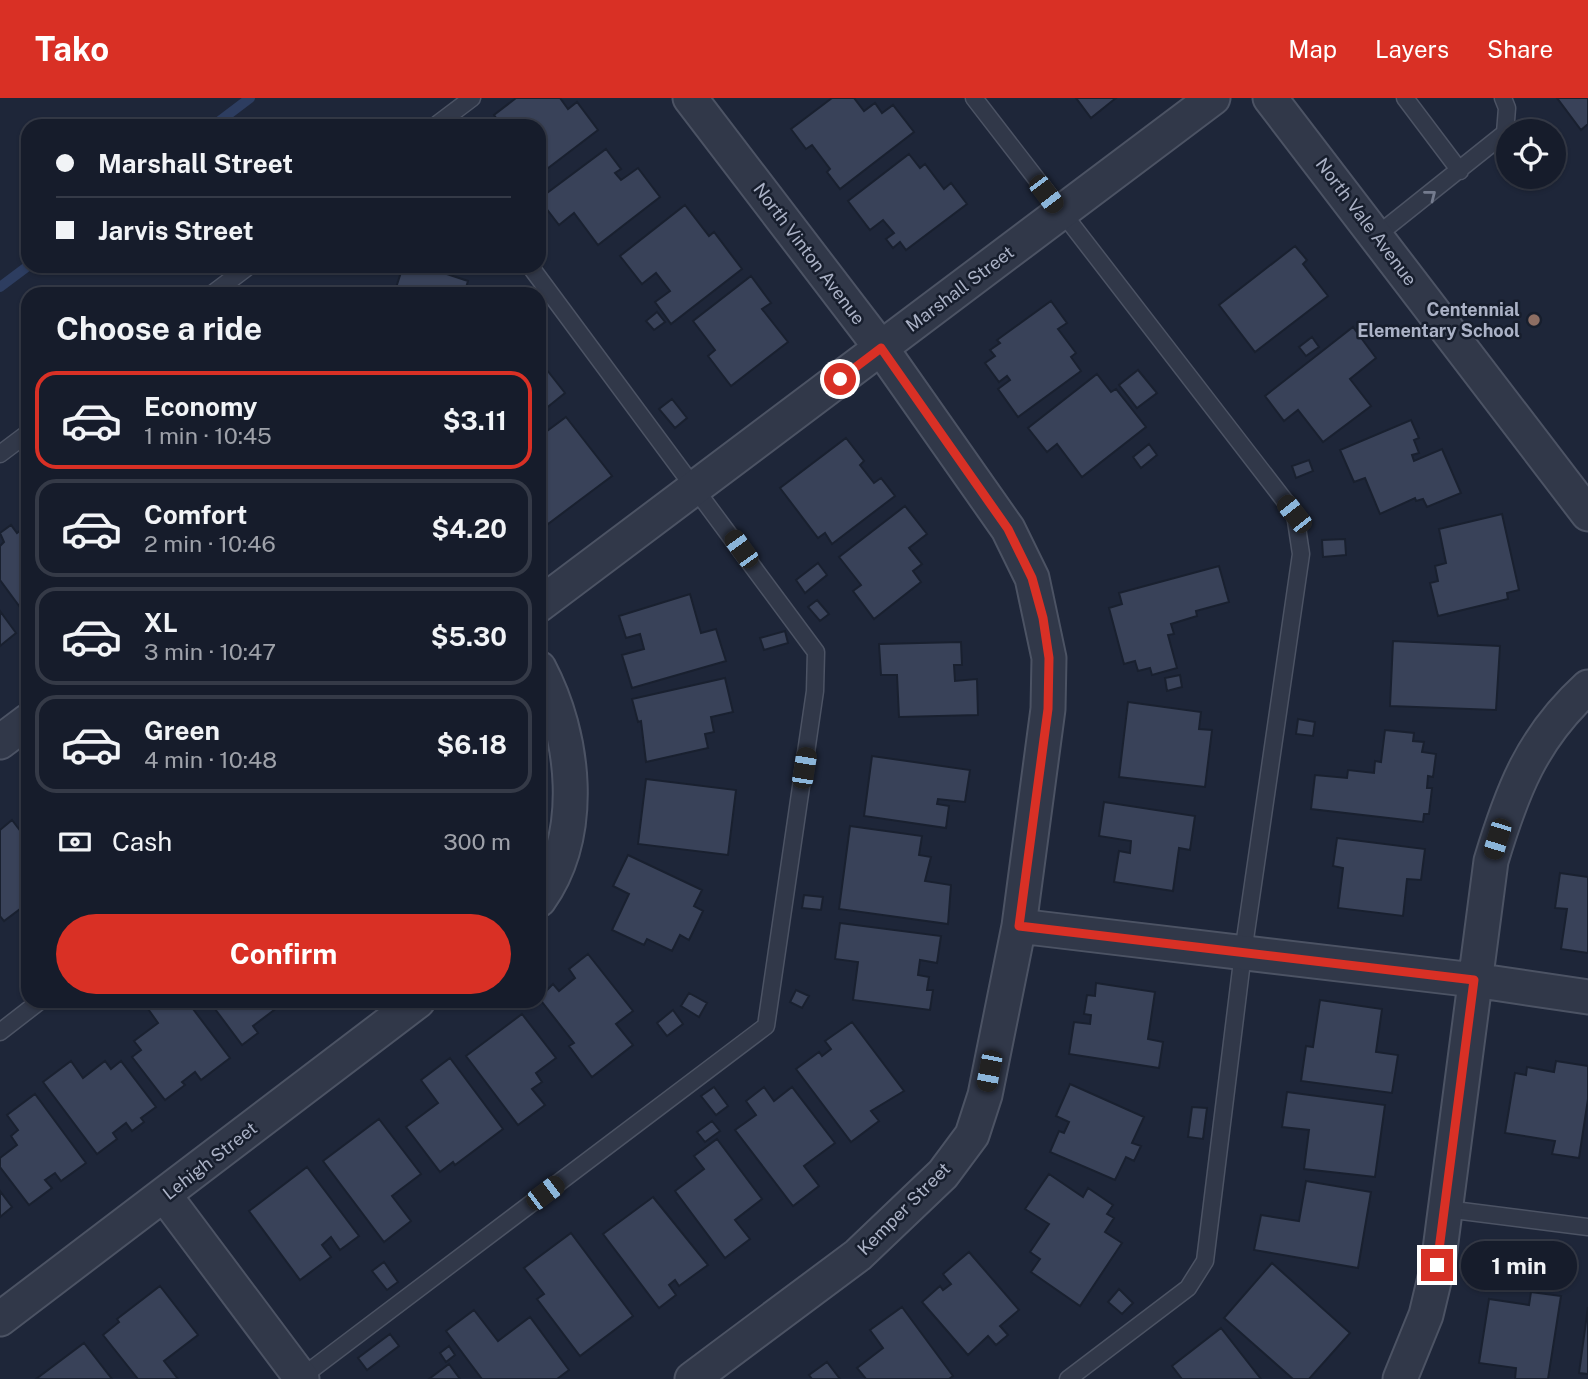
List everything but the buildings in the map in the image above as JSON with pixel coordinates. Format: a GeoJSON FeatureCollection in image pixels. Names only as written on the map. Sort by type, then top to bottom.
{"type":"FeatureCollection","features":[{"type":"Feature","properties":{"kind":"street","name":"North Vinton Avenue"},"geometry":{"type":"LineString","coordinates":[[690,98],[881,348],[1008,529],[1032,578],[1043,618],[1049,658],[1048,709],[1019,926]]}},
{"type":"Feature","properties":{"kind":"street","name":"Marshall Street"},"geometry":{"type":"LineString","coordinates":[[546,601],[1213,98]]}},
{"type":"Feature","properties":{"kind":"street","name":"North Vale Avenue"},"geometry":{"type":"LineString","coordinates":[[1270,98],[1588,514]]}},
{"type":"Feature","properties":{"kind":"street"},"geometry":{"type":"LineString","coordinates":[[546,681],[556,700],[571,768],[564,841],[554,879],[546,890]]}},
{"type":"Feature","properties":{"kind":"street"},"geometry":{"type":"LineString","coordinates":[[1399,1379],[1426,1315],[1446,1209],[1491,861],[1510,796],[1532,754],[1588,687]]}},
{"type":"Feature","properties":{"kind":"street"},"geometry":{"type":"LineString","coordinates":[[0,742],[21,726]]}},
{"type":"Feature","properties":{"kind":"street"},"geometry":{"type":"LineString","coordinates":[[1019,926],[1474,980],[1588,998]]}},
{"type":"Feature","properties":{"kind":"street","name":"Kemper Street"},"geometry":{"type":"LineString","coordinates":[[692,1379],[858,1255],[943,1174],[972,1135],[985,1095],[1019,926]]}},
{"type":"Feature","properties":{"kind":"street","name":"Lehigh Street"},"geometry":{"type":"LineString","coordinates":[[0,1319],[409,1008]]}},
{"type":"Feature","properties":{"kind":"street"},"geometry":{"type":"LineString","coordinates":[[164,1196],[301,1379]]}},
{"type":"Feature","properties":{"kind":"lane"},"geometry":{"type":"LineString","coordinates":[[444,119],[472,98]]}},
{"type":"Feature","properties":{"kind":"lane"},"geometry":{"type":"LineString","coordinates":[[974,98],[1294,514],[1301,554],[1243,953],[1205,1261],[1188,1288],[1068,1379]]}},
{"type":"Feature","properties":{"kind":"lane"},"geometry":{"type":"LineString","coordinates":[[1405,98],[1460,171]]}},
{"type":"Feature","properties":{"kind":"lane"},"geometry":{"type":"LineString","coordinates":[[1376,236],[1505,133],[1507,108],[1503,98]]}},
{"type":"Feature","properties":{"kind":"lane"},"geometry":{"type":"LineString","coordinates":[[221,287],[240,273]]}},
{"type":"Feature","properties":{"kind":"lane"},"geometry":{"type":"LineString","coordinates":[[535,273],[546,287]]}},
{"type":"Feature","properties":{"kind":"lane"},"geometry":{"type":"LineString","coordinates":[[301,1379],[766,1026],[816,691],[816,652],[697,487],[546,287]]}},
{"type":"Feature","properties":{"kind":"lane"},"geometry":{"type":"LineString","coordinates":[[0,454],[21,438]]}},
{"type":"Feature","properties":{"kind":"lane"},"geometry":{"type":"LineString","coordinates":[[0,1031],[31,1008]]}},
{"type":"Feature","properties":{"kind":"lane"},"geometry":{"type":"LineString","coordinates":[[1446,1209],[1588,1227]]}},
{"type":"Feature","properties":{"kind":"waterway"},"geometry":{"type":"LineString","coordinates":[[222,119],[250,98]]}},
{"type":"Feature","properties":{"kind":"waterway"},"geometry":{"type":"LineString","coordinates":[[0,287],[21,271]]}},
{"type":"Feature","properties":{"kind":"place","name":"Centennial Elementary School"},"geometry":{"type":"Point","coordinates":[1534,320]}},
{"type":"Feature","properties":{"kind":"route"},"geometry":{"type":"LineString","coordinates":[[840,379],[881,348],[1008,529],[1032,578],[1043,618],[1049,658],[1048,709],[1019,926],[1474,980],[1437,1265]]}}]}
